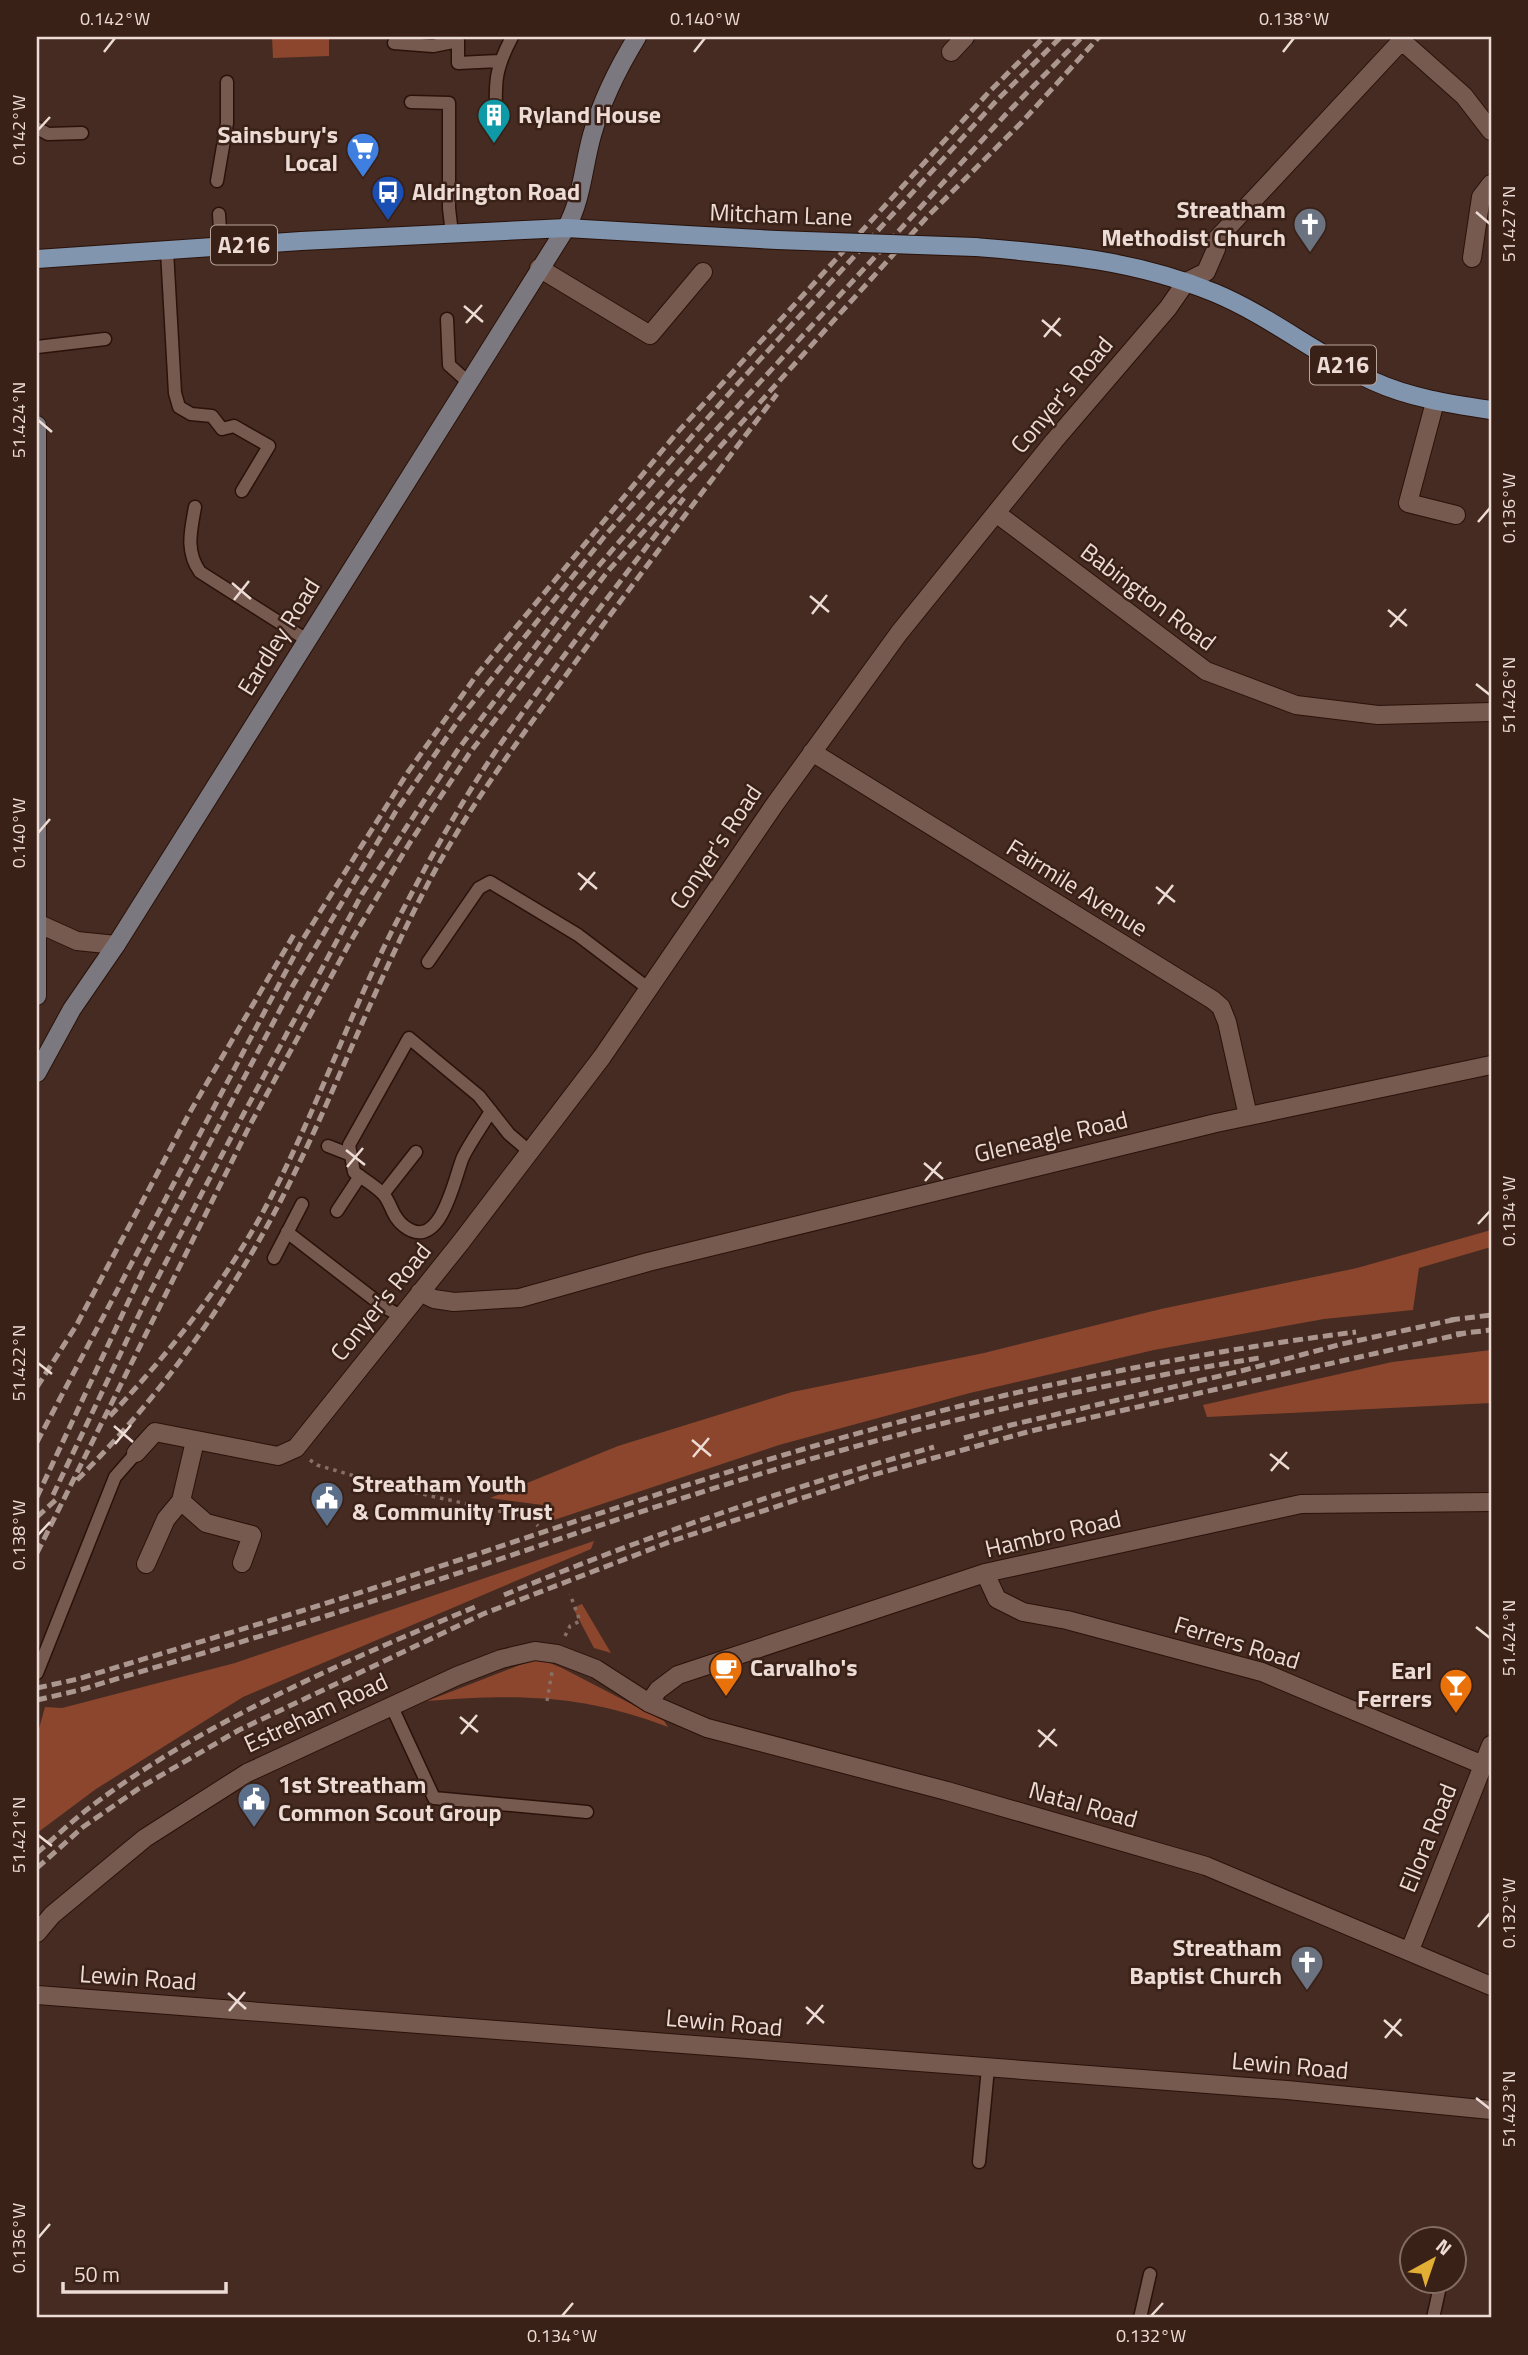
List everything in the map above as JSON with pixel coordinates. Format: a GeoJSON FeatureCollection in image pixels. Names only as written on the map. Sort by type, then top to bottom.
{"type":"FeatureCollection","features":[{"type":"Feature","properties":{"kind":"main road","name":"Mitcham Lane"},"geometry":{"type":"LineString","coordinates":[[37,259],[566,229],[975,247],[1112,261],[1186,282],[1243,307],[1373,382],[1436,402],[1491,410]]}},
{"type":"Feature","properties":{"kind":"street"},"geometry":{"type":"LineString","coordinates":[[566,229],[575,212],[593,133],[614,76],[637,37]]}},
{"type":"Feature","properties":{"kind":"street"},"geometry":{"type":"LineString","coordinates":[[951,52],[965,37]]}},
{"type":"Feature","properties":{"kind":"street"},"geometry":{"type":"LineString","coordinates":[[1403,38],[1464,96],[1491,131]]}},
{"type":"Feature","properties":{"kind":"street","name":"Conyer's Road"},"geometry":{"type":"LineString","coordinates":[[296,1448],[602,1057],[812,752],[900,633],[1054,440],[1168,308],[1186,282],[1206,272],[1216,249],[1216,240],[1403,38]]}},
{"type":"Feature","properties":{"kind":"street"},"geometry":{"type":"LineString","coordinates":[[1472,258],[1481,197],[1491,184]]}},
{"type":"Feature","properties":{"kind":"street","name":"Eardley Road"},"geometry":{"type":"LineString","coordinates":[[37,1073],[72,1009],[116,945],[539,268],[566,229]]}},
{"type":"Feature","properties":{"kind":"street"},"geometry":{"type":"LineString","coordinates":[[539,268],[650,335],[702,272]]}},
{"type":"Feature","properties":{"kind":"street"},"geometry":{"type":"LineString","coordinates":[[1436,402],[1408,503],[1456,515]]}},
{"type":"Feature","properties":{"kind":"street"},"geometry":{"type":"LineString","coordinates":[[37,425],[37,996]]}},
{"type":"Feature","properties":{"kind":"street","name":"Babington Road"},"geometry":{"type":"LineString","coordinates":[[996,513],[1206,671],[1296,705],[1378,715],[1491,712]]}},
{"type":"Feature","properties":{"kind":"street","name":"Fairmile Avenue"},"geometry":{"type":"LineString","coordinates":[[812,752],[1213,1000],[1221,1007],[1227,1022],[1248,1116]]}},
{"type":"Feature","properties":{"kind":"street"},"geometry":{"type":"LineString","coordinates":[[37,923],[77,941],[116,945]]}},
{"type":"Feature","properties":{"kind":"street","name":"Gleneagle Road"},"geometry":{"type":"LineString","coordinates":[[420,1292],[434,1299],[454,1302],[520,1298],[648,1262],[924,1193],[1248,1116],[1491,1065]]}},
{"type":"Feature","properties":{"kind":"street"},"geometry":{"type":"LineString","coordinates":[[136,1453],[155,1432],[278,1455],[296,1448]]}},
{"type":"Feature","properties":{"kind":"street"},"geometry":{"type":"LineString","coordinates":[[146,1564],[166,1519],[181,1501],[195,1441]]}},
{"type":"Feature","properties":{"kind":"street"},"geometry":{"type":"LineString","coordinates":[[181,1501],[206,1523],[252,1535],[242,1563]]}},
{"type":"Feature","properties":{"kind":"street","name":"Hambro Road"},"geometry":{"type":"LineString","coordinates":[[649,1703],[658,1690],[678,1675],[985,1573],[1301,1504],[1491,1502]]}},
{"type":"Feature","properties":{"kind":"street","name":"Ferrers Road"},"geometry":{"type":"LineString","coordinates":[[985,1573],[997,1599],[1023,1612],[1067,1620],[1262,1672],[1483,1765]]}},
{"type":"Feature","properties":{"kind":"street","name":"Estreham Road"},"geometry":{"type":"LineString","coordinates":[[37,1933],[52,1915],[156,1831],[247,1773],[391,1705],[501,1659],[560,1647],[649,1703]]}},
{"type":"Feature","properties":{"kind":"street","name":"Natal Road"},"geometry":{"type":"LineString","coordinates":[[649,1703],[707,1728],[947,1791],[1206,1866],[1491,1986]]}},
{"type":"Feature","properties":{"kind":"street","name":"Ellora Road"},"geometry":{"type":"LineString","coordinates":[[1410,1950],[1491,1745]]}},
{"type":"Feature","properties":{"kind":"street","name":"Lewin Road"},"geometry":{"type":"LineString","coordinates":[[37,1995],[1287,2090],[1491,2110]]}},
{"type":"Feature","properties":{"kind":"lane"},"geometry":{"type":"LineString","coordinates":[[399,37],[394,43],[433,46],[458,41],[458,63],[499,61]]}},
{"type":"Feature","properties":{"kind":"lane"},"geometry":{"type":"LineString","coordinates":[[496,117],[495,81],[499,61],[512,37]]}},
{"type":"Feature","properties":{"kind":"lane"},"geometry":{"type":"LineString","coordinates":[[217,181],[227,123],[227,82]]}},
{"type":"Feature","properties":{"kind":"lane"},"geometry":{"type":"LineString","coordinates":[[411,102],[449,103],[449,208],[452,234]]}},
{"type":"Feature","properties":{"kind":"lane"},"geometry":{"type":"LineString","coordinates":[[37,128],[48,134],[82,133]]}},
{"type":"Feature","properties":{"kind":"lane"},"geometry":{"type":"LineString","coordinates":[[219,214],[221,247]]}},
{"type":"Feature","properties":{"kind":"lane"},"geometry":{"type":"LineString","coordinates":[[167,251],[175,393],[179,407],[191,414],[212,416],[222,429],[234,426],[269,446],[242,491]]}},
{"type":"Feature","properties":{"kind":"lane"},"geometry":{"type":"LineString","coordinates":[[447,319],[449,365],[468,382]]}},
{"type":"Feature","properties":{"kind":"lane"},"geometry":{"type":"LineString","coordinates":[[37,347],[105,339]]}},
{"type":"Feature","properties":{"kind":"lane"},"geometry":{"type":"LineString","coordinates":[[195,506],[189,540],[192,561],[200,572],[307,640]]}},
{"type":"Feature","properties":{"kind":"lane"},"geometry":{"type":"LineString","coordinates":[[428,962],[479,888],[490,882],[579,935],[649,989]]}},
{"type":"Feature","properties":{"kind":"lane"},"geometry":{"type":"LineString","coordinates":[[491,1111],[463,1158],[447,1206],[428,1228],[413,1231],[403,1226],[391,1213],[383,1194],[354,1172],[349,1145],[409,1038],[461,1080],[491,1111],[509,1134],[530,1152]]}},
{"type":"Feature","properties":{"kind":"lane"},"geometry":{"type":"LineString","coordinates":[[328,1146],[351,1155]]}},
{"type":"Feature","properties":{"kind":"lane"},"geometry":{"type":"LineString","coordinates":[[383,1194],[416,1152]]}},
{"type":"Feature","properties":{"kind":"lane"},"geometry":{"type":"LineString","coordinates":[[337,1211],[360,1177]]}},
{"type":"Feature","properties":{"kind":"lane"},"geometry":{"type":"LineString","coordinates":[[274,1258],[302,1204]]}},
{"type":"Feature","properties":{"kind":"lane"},"geometry":{"type":"LineString","coordinates":[[287,1233],[384,1307],[401,1316]]}},
{"type":"Feature","properties":{"kind":"lane"},"geometry":{"type":"LineString","coordinates":[[37,1673],[116,1477],[136,1453]]}},
{"type":"Feature","properties":{"kind":"lane"},"geometry":{"type":"LineString","coordinates":[[391,1705],[434,1798],[587,1812]]}},
{"type":"Feature","properties":{"kind":"lane"},"geometry":{"type":"LineString","coordinates":[[979,2162],[988,2068]]}},
{"type":"Feature","properties":{"kind":"lane"},"geometry":{"type":"LineString","coordinates":[[1140,2318],[1150,2274]]}},
{"type":"Feature","properties":{"kind":"lane"},"geometry":{"type":"LineString","coordinates":[[1433,2318],[1438,2296]]}},
{"type":"Feature","properties":{"kind":"path"},"geometry":{"type":"LineString","coordinates":[[296,1448],[317,1465],[399,1489],[531,1518],[538,1526]]}},
{"type":"Feature","properties":{"kind":"path"},"geometry":{"type":"LineString","coordinates":[[547,1701],[560,1647],[570,1626],[580,1621],[570,1594]]}},
{"type":"Feature","properties":{"kind":"shaded area"},"geometry":{"type":"Polygon","coordinates":[[[272,37],[329,37],[329,56],[273,58],[272,37]]]}},
{"type":"Feature","properties":{"kind":"shaded area"},"geometry":{"type":"Polygon","coordinates":[[[1491,1230],[1491,1247],[1419,1268],[1413,1310],[1324,1319],[1154,1350],[970,1393],[779,1445],[551,1521],[550,1506],[490,1498],[618,1446],[792,1392],[984,1353],[1161,1309],[1357,1268],[1491,1230]]]}},
{"type":"Feature","properties":{"kind":"shaded area"},"geometry":{"type":"Polygon","coordinates":[[[1491,1350],[1491,1403],[1207,1417],[1203,1405],[1392,1362],[1491,1350]]]}},
{"type":"Feature","properties":{"kind":"shaded area"},"geometry":{"type":"Polygon","coordinates":[[[594,1541],[591,1549],[243,1697],[96,1789],[37,1833],[37,1736],[45,1707],[62,1708],[235,1663],[594,1541]]]}},
{"type":"Feature","properties":{"kind":"shaded area"},"geometry":{"type":"Polygon","coordinates":[[[582,1604],[611,1653],[594,1648],[573,1608],[582,1604]]]}},
{"type":"Feature","properties":{"kind":"shaded area"},"geometry":{"type":"Polygon","coordinates":[[[538,1658],[664,1721],[668,1727],[637,1716],[578,1702],[520,1697],[427,1701],[538,1658]]]}},
{"type":"Feature","properties":{"kind":"railway"},"geometry":{"type":"LineString","coordinates":[[37,1442],[303,939],[408,772],[478,673],[676,434],[989,92],[1044,37]]}},
{"type":"Feature","properties":{"kind":"railway"},"geometry":{"type":"LineString","coordinates":[[37,1497],[146,1264],[292,987],[396,811],[458,721],[604,537],[734,388],[997,100],[1061,37]]}},
{"type":"Feature","properties":{"kind":"railway"},"geometry":{"type":"LineString","coordinates":[[53,1495],[145,1302],[362,894],[457,751],[577,591],[704,443],[1008,112],[1082,37]]}},
{"type":"Feature","properties":{"kind":"railway"},"geometry":{"type":"LineString","coordinates":[[37,1553],[250,1125],[349,944],[409,844],[469,754],[608,571],[927,217],[1022,122],[1099,37]]}},
{"type":"Feature","properties":{"kind":"railway"},"geometry":{"type":"LineString","coordinates":[[77,1480],[135,1417],[189,1349],[259,1240],[301,1160],[416,906],[468,815],[569,671],[777,394]]}},
{"type":"Feature","properties":{"kind":"railway"},"geometry":{"type":"LineString","coordinates":[[110,1416],[198,1312],[255,1227],[306,1124],[370,976],[417,883],[477,779],[592,618],[684,498]]}},
{"type":"Feature","properties":{"kind":"railway"},"geometry":{"type":"LineString","coordinates":[[37,1387],[76,1326],[190,1112],[296,931]]}},
{"type":"Feature","properties":{"kind":"railway"},"geometry":{"type":"LineString","coordinates":[[1450,1320],[1491,1315]]}},
{"type":"Feature","properties":{"kind":"railway"},"geometry":{"type":"LineString","coordinates":[[964,1438],[1342,1344],[1457,1319]]}},
{"type":"Feature","properties":{"kind":"railway"},"geometry":{"type":"LineString","coordinates":[[1456,1334],[1491,1330]]}},
{"type":"Feature","properties":{"kind":"railway"},"geometry":{"type":"LineString","coordinates":[[37,1688],[78,1679],[262,1623],[763,1461],[922,1416],[1134,1368],[1356,1332]]}},
{"type":"Feature","properties":{"kind":"railway"},"geometry":{"type":"LineString","coordinates":[[37,1868],[83,1827],[141,1787],[239,1730],[483,1614],[672,1541],[869,1476],[1031,1431],[1466,1333]]}},
{"type":"Feature","properties":{"kind":"railway"},"geometry":{"type":"LineString","coordinates":[[37,1700],[80,1690],[312,1620],[652,1508],[835,1452],[1045,1399],[1259,1358]]}},
{"type":"Feature","properties":{"kind":"railway"},"geometry":{"type":"LineString","coordinates":[[504,1595],[717,1515],[934,1447]]}},
{"type":"Feature","properties":{"kind":"railway"},"geometry":{"type":"LineString","coordinates":[[37,1517],[59,1497]]}},
{"type":"Feature","properties":{"kind":"railway"},"geometry":{"type":"LineString","coordinates":[[37,1853],[82,1813],[132,1777],[226,1721],[376,1649],[475,1607]]}},
{"type":"Feature","properties":{"kind":"place","name":"Ryland House"},"geometry":{"type":"Point","coordinates":[494,145]}},
{"type":"Feature","properties":{"kind":"place","name":"Sainsbury's Local"},"geometry":{"type":"Point","coordinates":[363,179]}},
{"type":"Feature","properties":{"kind":"place","name":"Aldrington Road"},"geometry":{"type":"Point","coordinates":[388,222]}},
{"type":"Feature","properties":{"kind":"place","name":"Streatham Methodist Church"},"geometry":{"type":"Point","coordinates":[1310,254]}},
{"type":"Feature","properties":{"kind":"place","name":"Streatham Youth & Community Trust"},"geometry":{"type":"Point","coordinates":[327,1528]}},
{"type":"Feature","properties":{"kind":"place","name":"Carvalho's"},"geometry":{"type":"Point","coordinates":[726,1698]}},
{"type":"Feature","properties":{"kind":"place","name":"Earl Ferrers"},"geometry":{"type":"Point","coordinates":[1456,1715]}},
{"type":"Feature","properties":{"kind":"place","name":"1st Streatham Common Scout Group"},"geometry":{"type":"Point","coordinates":[254,1829]}},
{"type":"Feature","properties":{"kind":"place","name":"Streatham Baptist Church"},"geometry":{"type":"Point","coordinates":[1307,1992]}}]}
